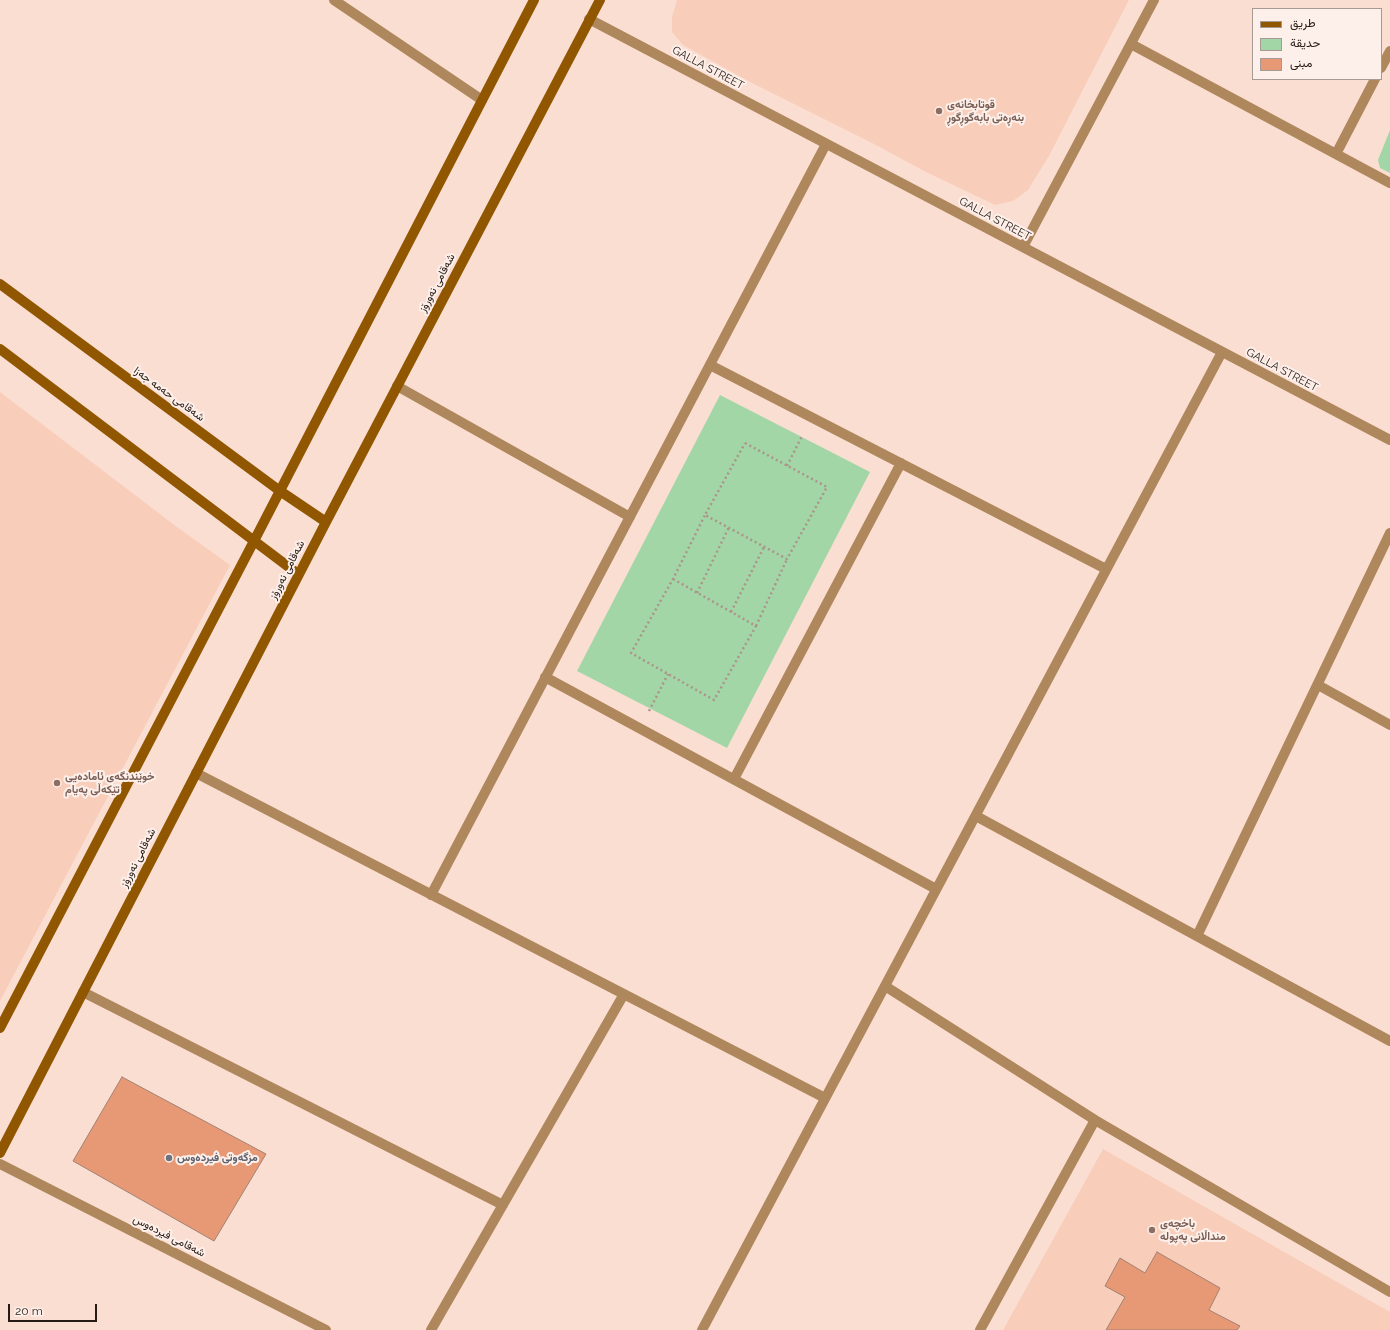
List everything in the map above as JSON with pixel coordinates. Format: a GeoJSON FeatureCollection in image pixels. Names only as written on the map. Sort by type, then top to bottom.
{"type":"FeatureCollection","features":[{"type":"Feature","properties":{"kind":"main road"},"geometry":{"type":"LineString","coordinates":[[0,1028],[534,0]]}},
{"type":"Feature","properties":{"kind":"main road","name":"شەقامی نەورۆز"},"geometry":{"type":"LineString","coordinates":[[0,1153],[298,574],[600,0]]}},
{"type":"Feature","properties":{"kind":"main road","name":"شەقامی حەمە جەزا"},"geometry":{"type":"LineString","coordinates":[[0,284],[280,491],[326,522]]}},
{"type":"Feature","properties":{"kind":"main road"},"geometry":{"type":"LineString","coordinates":[[0,349],[298,574]]}},
{"type":"Feature","properties":{"kind":"street"},"geometry":{"type":"LineString","coordinates":[[334,0],[482,100]]}},
{"type":"Feature","properties":{"kind":"street"},"geometry":{"type":"LineString","coordinates":[[1023,247],[1154,0]]}},
{"type":"Feature","properties":{"kind":"street","name":"GALLA STREET"},"geometry":{"type":"LineString","coordinates":[[589,20],[1390,440]]}},
{"type":"Feature","properties":{"kind":"street"},"geometry":{"type":"LineString","coordinates":[[1131,44],[1390,183]]}},
{"type":"Feature","properties":{"kind":"street"},"geometry":{"type":"LineString","coordinates":[[1382,66],[1390,51]]}},
{"type":"Feature","properties":{"kind":"street"},"geometry":{"type":"LineString","coordinates":[[1336,154],[1374,80]]}},
{"type":"Feature","properties":{"kind":"street"},"geometry":{"type":"LineString","coordinates":[[431,895],[826,144]]}},
{"type":"Feature","properties":{"kind":"street"},"geometry":{"type":"LineString","coordinates":[[702,1330],[1222,352]]}},
{"type":"Feature","properties":{"kind":"street"},"geometry":{"type":"LineString","coordinates":[[710,365],[1106,570]]}},
{"type":"Feature","properties":{"kind":"street"},"geometry":{"type":"LineString","coordinates":[[397,386],[630,517]]}},
{"type":"Feature","properties":{"kind":"street"},"geometry":{"type":"LineString","coordinates":[[734,780],[901,463]]}},
{"type":"Feature","properties":{"kind":"street"},"geometry":{"type":"LineString","coordinates":[[1197,936],[1390,533]]}},
{"type":"Feature","properties":{"kind":"street"},"geometry":{"type":"LineString","coordinates":[[545,677],[936,889]]}},
{"type":"Feature","properties":{"kind":"street"},"geometry":{"type":"LineString","coordinates":[[1318,685],[1390,725]]}},
{"type":"Feature","properties":{"kind":"street"},"geometry":{"type":"LineString","coordinates":[[196,773],[825,1098]]}},
{"type":"Feature","properties":{"kind":"street"},"geometry":{"type":"LineString","coordinates":[[976,816],[1390,1041]]}},
{"type":"Feature","properties":{"kind":"street"},"geometry":{"type":"LineString","coordinates":[[885,986],[1095,1120],[1390,1292]]}},
{"type":"Feature","properties":{"kind":"street"},"geometry":{"type":"LineString","coordinates":[[83,992],[502,1205]]}},
{"type":"Feature","properties":{"kind":"street"},"geometry":{"type":"LineString","coordinates":[[431,1330],[624,994]]}},
{"type":"Feature","properties":{"kind":"street"},"geometry":{"type":"LineString","coordinates":[[980,1330],[1095,1120]]}},
{"type":"Feature","properties":{"kind":"street","name":"شەقامی فیردەوس"},"geometry":{"type":"LineString","coordinates":[[0,1164],[326,1330]]}},
{"type":"Feature","properties":{"kind":"path"},"geometry":{"type":"LineString","coordinates":[[787,466],[812,417]]}},
{"type":"Feature","properties":{"kind":"path"},"geometry":{"type":"LineString","coordinates":[[745,443],[827,487],[787,559],[756,626],[714,700],[631,654],[673,579],[705,515],[745,443]]}},
{"type":"Feature","properties":{"kind":"path"},"geometry":{"type":"LineString","coordinates":[[705,515],[787,559]]}},
{"type":"Feature","properties":{"kind":"path"},"geometry":{"type":"LineString","coordinates":[[697,593],[729,528]]}},
{"type":"Feature","properties":{"kind":"path"},"geometry":{"type":"LineString","coordinates":[[732,612],[764,547]]}},
{"type":"Feature","properties":{"kind":"path"},"geometry":{"type":"LineString","coordinates":[[673,579],[756,626]]}},
{"type":"Feature","properties":{"kind":"path"},"geometry":{"type":"LineString","coordinates":[[639,729],[668,674]]}},
{"type":"Feature","properties":{"kind":"shaded area","name":"قوتابخانەی بنەڕەتی بابەگوڕگوڕ"},"geometry":{"type":"Polygon","coordinates":[[[677,0],[1129,0],[1049,156],[1028,190],[1013,201],[995,205],[924,171],[874,144],[752,83],[683,45],[672,32],[672,17],[677,0]]]}},
{"type":"Feature","properties":{"kind":"shaded area","name":"خوێندنگەی ئامادەیی تێکەڵی پەیام"},"geometry":{"type":"Polygon","coordinates":[[[0,392],[177,527],[230,565],[0,1001],[0,392]]]}},
{"type":"Feature","properties":{"kind":"shaded area","name":"باخچەی منداڵانی پەپولە"},"geometry":{"type":"Polygon","coordinates":[[[1103,1149],[1390,1312],[1390,1330],[1003,1330],[1103,1149]]]}},
{"type":"Feature","properties":{"kind":"green space"},"geometry":{"type":"Polygon","coordinates":[[[1390,130],[1390,173],[1380,168],[1378,160],[1390,130]]]}},
{"type":"Feature","properties":{"kind":"green space"},"geometry":{"type":"Polygon","coordinates":[[[720,395],[870,472],[727,748],[577,671],[720,395]]]}},
{"type":"Feature","properties":{"kind":"building","name":"مزگەوتی فیردەوس"},"geometry":{"type":"Polygon","coordinates":[[[122,1077],[266,1154],[214,1241],[73,1161],[122,1077]]]}},
{"type":"Feature","properties":{"kind":"building"},"geometry":{"type":"Polygon","coordinates":[[[1157,1252],[1220,1288],[1209,1310],[1240,1326],[1237,1330],[1106,1330],[1125,1297],[1105,1286],[1120,1258],[1145,1273],[1157,1252]]]}},
{"type":"Feature","properties":{"kind":"place","name":"قوتابخانەی بنەڕەتی بابەگوڕگوڕ"},"geometry":{"type":"Point","coordinates":[939,111]}},
{"type":"Feature","properties":{"kind":"place","name":"خوێندنگەی ئامادەیی تێکەڵی پەیام"},"geometry":{"type":"Point","coordinates":[57,783]}},
{"type":"Feature","properties":{"kind":"place","name":"مزگەوتی فیردەوس"},"geometry":{"type":"Point","coordinates":[169,1158]}},
{"type":"Feature","properties":{"kind":"place","name":"باخچەی منداڵانی پەپولە"},"geometry":{"type":"Point","coordinates":[1152,1230]}}]}
